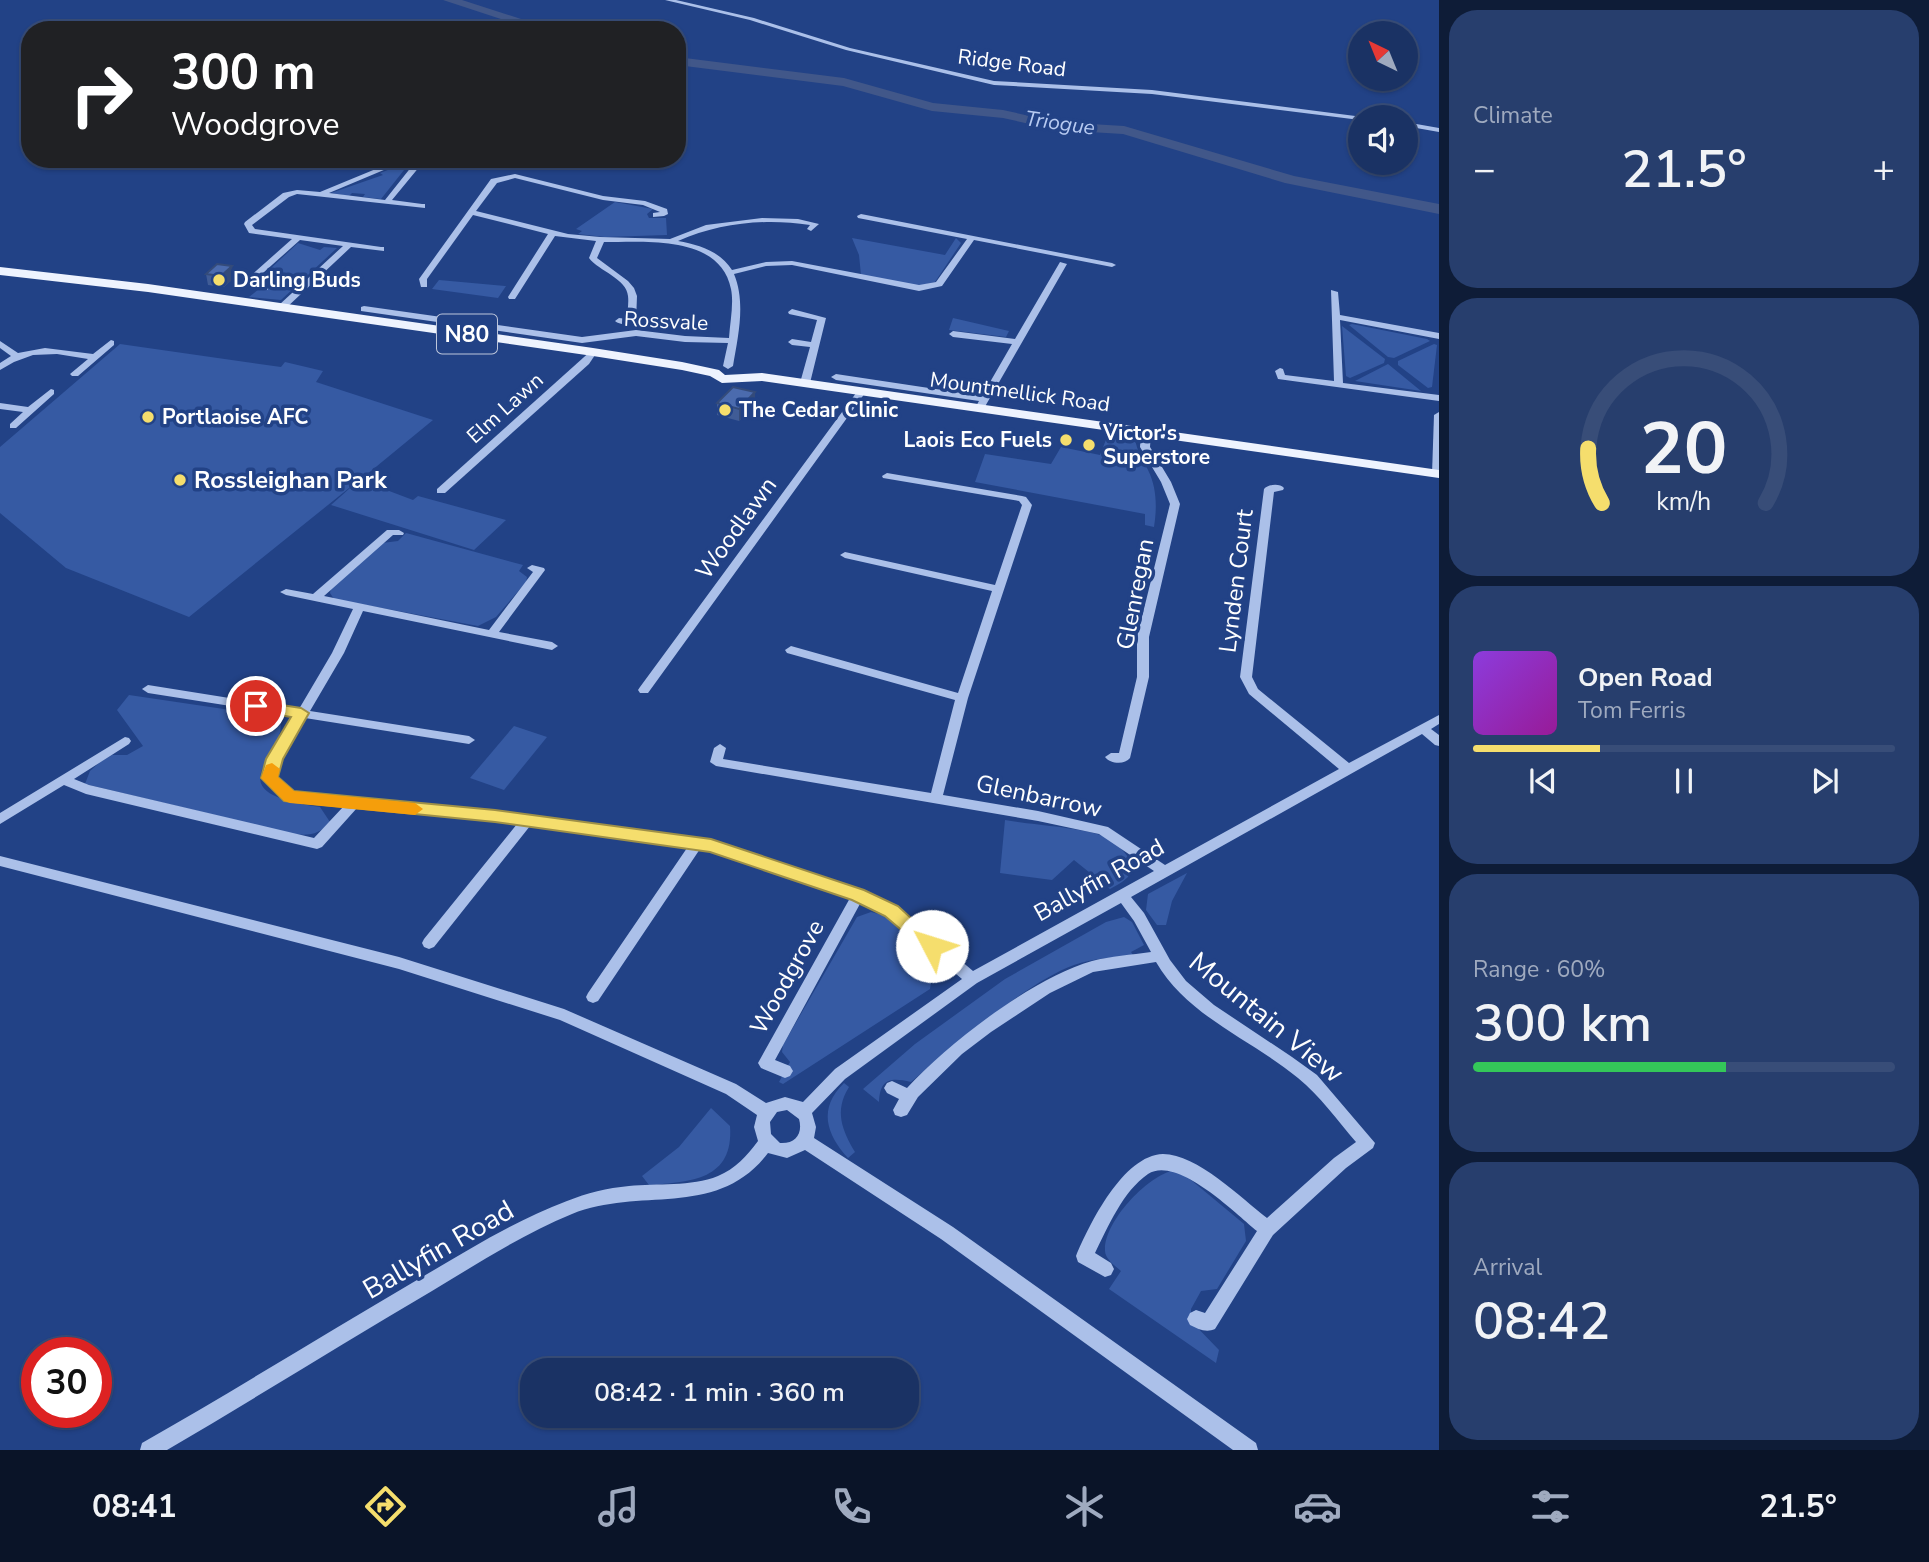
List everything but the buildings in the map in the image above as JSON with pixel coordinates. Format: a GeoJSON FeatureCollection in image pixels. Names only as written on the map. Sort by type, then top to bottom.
{"type":"FeatureCollection","features":[{"type":"Feature","properties":{"kind":"main road","name":"Mountmellick Road"},"geometry":{"type":"LineString","coordinates":[[0,271],[282,307],[862,391],[982,403],[1146,431],[1438,474]]}},
{"type":"Feature","properties":{"kind":"street","name":"Ridge Road"},"geometry":{"type":"LineString","coordinates":[[668,0],[752,19],[833,45],[994,83],[1054,89],[1152,92],[1348,116]]}},
{"type":"Feature","properties":{"kind":"street"},"geometry":{"type":"LineString","coordinates":[[1418,126],[1439,130]]}},
{"type":"Feature","properties":{"kind":"street"},"geometry":{"type":"LineString","coordinates":[[321,194],[385,168]]}},
{"type":"Feature","properties":{"kind":"street"},"geometry":{"type":"LineString","coordinates":[[388,201],[414,168]]}},
{"type":"Feature","properties":{"kind":"street"},"geometry":{"type":"LineString","coordinates":[[424,285],[423,279],[494,181],[509,176],[603,198],[645,203],[664,211],[664,214],[656,215]]}},
{"type":"Feature","properties":{"kind":"street"},"geometry":{"type":"LineString","coordinates":[[381,249],[252,231],[248,224],[290,193],[422,206]]}},
{"type":"Feature","properties":{"kind":"street"},"geometry":{"type":"LineString","coordinates":[[472,213],[553,232],[601,239],[674,240],[715,228],[781,220],[815,224],[811,229]]}},
{"type":"Feature","properties":{"kind":"street"},"geometry":{"type":"LineString","coordinates":[[862,216],[1112,265]]}},
{"type":"Feature","properties":{"kind":"street"},"geometry":{"type":"LineString","coordinates":[[512,297],[553,232]]}},
{"type":"Feature","properties":{"kind":"street"},"geometry":{"type":"LineString","coordinates":[[265,289],[253,286],[250,281],[298,238]]}},
{"type":"Feature","properties":{"kind":"street"},"geometry":{"type":"LineString","coordinates":[[728,273],[766,264],[792,263],[919,288],[931,287],[939,284],[972,238]]}},
{"type":"Feature","properties":{"kind":"street"},"geometry":{"type":"LineString","coordinates":[[601,239],[593,257],[600,268],[625,283],[632,295],[632,322],[619,321]]}},
{"type":"Feature","properties":{"kind":"street"},"geometry":{"type":"LineString","coordinates":[[674,240],[714,258],[728,273],[736,288],[733,341]]}},
{"type":"Feature","properties":{"kind":"street"},"geometry":{"type":"LineString","coordinates":[[282,307],[349,245]]}},
{"type":"Feature","properties":{"kind":"street"},"geometry":{"type":"LineString","coordinates":[[836,377],[982,403],[1063,264]]}},
{"type":"Feature","properties":{"kind":"street"},"geometry":{"type":"LineString","coordinates":[[1334,292],[1339,385]]}},
{"type":"Feature","properties":{"kind":"street","name":"Rossvale"},"geometry":{"type":"LineString","coordinates":[[364,309],[582,340],[636,332],[733,341],[728,371]]}},
{"type":"Feature","properties":{"kind":"street"},"geometry":{"type":"LineString","coordinates":[[792,312],[822,318],[805,383]]}},
{"type":"Feature","properties":{"kind":"street"},"geometry":{"type":"LineString","coordinates":[[1335,317],[1439,336]]}},
{"type":"Feature","properties":{"kind":"street"},"geometry":{"type":"LineString","coordinates":[[953,334],[1018,342]]}},
{"type":"Feature","properties":{"kind":"street"},"geometry":{"type":"LineString","coordinates":[[792,342],[815,345]]}},
{"type":"Feature","properties":{"kind":"street"},"geometry":{"type":"LineString","coordinates":[[75,374],[111,343]]}},
{"type":"Feature","properties":{"kind":"street"},"geometry":{"type":"LineString","coordinates":[[0,344],[15,355]]}},
{"type":"Feature","properties":{"kind":"street"},"geometry":{"type":"LineString","coordinates":[[0,367],[15,355],[58,350],[94,357]]}},
{"type":"Feature","properties":{"kind":"street","name":"Elm Lawn"},"geometry":{"type":"LineString","coordinates":[[441,491],[586,362],[593,352]]}},
{"type":"Feature","properties":{"kind":"street"},"geometry":{"type":"LineString","coordinates":[[1280,371],[1281,377],[1439,398]]}},
{"type":"Feature","properties":{"kind":"street","name":"Woodlawn"},"geometry":{"type":"LineString","coordinates":[[644,690],[862,391]]}},
{"type":"Feature","properties":{"kind":"street"},"geometry":{"type":"LineString","coordinates":[[13,426],[51,392]]}},
{"type":"Feature","properties":{"kind":"street"},"geometry":{"type":"LineString","coordinates":[[0,406],[30,410]]}},
{"type":"Feature","properties":{"kind":"street"},"geometry":{"type":"LineString","coordinates":[[1438,474],[1439,415]]}},
{"type":"Feature","properties":{"kind":"street","name":"Glenregan"},"geometry":{"type":"LineString","coordinates":[[1111,757],[1124,758],[1143,677],[1145,627],[1162,567],[1175,504],[1166,482],[1145,447],[1146,431]]}},
{"type":"Feature","properties":{"kind":"street","name":"Glenbarrow"},"geometry":{"type":"LineString","coordinates":[[887,476],[1022,499],[1027,505],[962,698],[936,798]]}},
{"type":"Feature","properties":{"kind":"street","name":"Lynden Court"},"geometry":{"type":"LineString","coordinates":[[1279,488],[1269,489],[1246,677],[1253,691],[1348,769]]}},
{"type":"Feature","properties":{"kind":"street"},"geometry":{"type":"LineString","coordinates":[[316,597],[391,532],[399,533]]}},
{"type":"Feature","properties":{"kind":"street"},"geometry":{"type":"LineString","coordinates":[[845,554],[997,589]]}},
{"type":"Feature","properties":{"kind":"street"},"geometry":{"type":"LineString","coordinates":[[492,633],[540,570],[532,568]]}},
{"type":"Feature","properties":{"kind":"street"},"geometry":{"type":"LineString","coordinates":[[286,592],[552,646]]}},
{"type":"Feature","properties":{"kind":"street","name":"Woodgrove"},"geometry":{"type":"LineString","coordinates":[[359,608],[338,653],[275,759],[269,778],[290,797],[527,820],[695,846],[711,846],[858,895],[892,911],[972,979]]}},
{"type":"Feature","properties":{"kind":"street"},"geometry":{"type":"LineString","coordinates":[[791,650],[962,698]]}},
{"type":"Feature","properties":{"kind":"street"},"geometry":{"type":"LineString","coordinates":[[148,689],[469,740]]}},
{"type":"Feature","properties":{"kind":"street","name":"Ballyfin Road"},"geometry":{"type":"LineString","coordinates":[[803,1112],[840,1074],[972,979],[1439,719]]}},
{"type":"Feature","properties":{"kind":"street"},"geometry":{"type":"LineString","coordinates":[[1423,728],[1439,742]]}},
{"type":"Feature","properties":{"kind":"street"},"geometry":{"type":"LineString","coordinates":[[0,819],[125,741]]}},
{"type":"Feature","properties":{"kind":"street","name":"Glenbarrow"},"geometry":{"type":"LineString","coordinates":[[720,748],[716,762],[936,798],[1103,830],[1164,871]]}},
{"type":"Feature","properties":{"kind":"street"},"geometry":{"type":"LineString","coordinates":[[64,779],[86,789],[317,844],[354,803]]}},
{"type":"Feature","properties":{"kind":"street"},"geometry":{"type":"LineString","coordinates":[[429,943],[527,820]]}},
{"type":"Feature","properties":{"kind":"street"},"geometry":{"type":"LineString","coordinates":[[593,997],[695,846]]}},
{"type":"Feature","properties":{"kind":"street"},"geometry":{"type":"LineString","coordinates":[[0,861],[399,963],[564,1015],[731,1088],[766,1112]]}},
{"type":"Feature","properties":{"kind":"street","name":"Woodgrove"},"geometry":{"type":"LineString","coordinates":[[785,1071],[766,1063],[858,895]]}},
{"type":"Feature","properties":{"kind":"street","name":"Mountain View"},"geometry":{"type":"LineString","coordinates":[[1123,896],[1139,917],[1167,970],[1194,998],[1305,1074],[1367,1143],[1340,1163],[1266,1229],[1209,1323],[1196,1319]]}},
{"type":"Feature","properties":{"kind":"street","name":"Mountain View"},"geometry":{"type":"LineString","coordinates":[[892,1088],[904,1103],[981,1033],[1057,983],[1091,967],[1160,956]]}},
{"type":"Feature","properties":{"kind":"street"},"geometry":{"type":"LineString","coordinates":[[780,1105],[803,1112],[810,1130],[804,1142],[786,1149],[767,1142],[760,1130],[766,1112],[780,1105]]}},
{"type":"Feature","properties":{"kind":"street","name":"Ballyfin Road"},"geometry":{"type":"LineString","coordinates":[[149,1450],[252,1392],[386,1308],[527,1227],[599,1199],[632,1193],[707,1189],[741,1170],[758,1155],[767,1142]]}},
{"type":"Feature","properties":{"kind":"street"},"geometry":{"type":"LineString","coordinates":[[804,1142],[947,1233],[1249,1450]]}},
{"type":"Feature","properties":{"kind":"street"},"geometry":{"type":"LineString","coordinates":[[1105,1269],[1084,1256],[1124,1184],[1146,1165],[1157,1161],[1173,1161],[1194,1171],[1266,1229]]}},
{"type":"Feature","properties":{"kind":"shaded area"},"geometry":{"type":"Polygon","coordinates":[[[393,168],[406,168],[381,199],[363,197],[365,194],[352,193],[349,196],[331,193],[383,175],[380,173],[393,168]]]}},
{"type":"Feature","properties":{"kind":"shaded area"},"geometry":{"type":"Polygon","coordinates":[[[615,202],[653,209],[647,214],[649,218],[666,218],[667,235],[605,237],[578,234],[582,231],[576,229],[615,202]]]}},
{"type":"Feature","properties":{"kind":"shaded area"},"geometry":{"type":"Polygon","coordinates":[[[852,238],[945,255],[956,238],[961,243],[935,282],[918,286],[861,275],[859,255],[852,238]]]}},
{"type":"Feature","properties":{"kind":"shaded area"},"geometry":{"type":"Polygon","coordinates":[[[298,243],[320,250],[324,247],[337,248],[281,300],[249,297],[264,285],[257,281],[298,243]]]}},
{"type":"Feature","properties":{"kind":"shaded area"},"geometry":{"type":"Polygon","coordinates":[[[439,280],[506,286],[498,298],[432,289],[439,280]]]}},
{"type":"Feature","properties":{"kind":"shaded area"},"geometry":{"type":"Polygon","coordinates":[[[953,318],[1009,331],[1006,337],[949,330],[953,318]]]}},
{"type":"Feature","properties":{"kind":"shaded area"},"geometry":{"type":"Polygon","coordinates":[[[1349,325],[1430,341],[1394,358],[1388,357],[1349,325]]]}},
{"type":"Feature","properties":{"kind":"shaded area"},"geometry":{"type":"Polygon","coordinates":[[[1342,326],[1385,359],[1384,363],[1350,378],[1346,376],[1342,326]]]}},
{"type":"Feature","properties":{"kind":"shaded area","name":"Rossleighan Park"},"geometry":{"type":"Polygon","coordinates":[[[120,344],[281,367],[285,362],[323,371],[316,382],[433,420],[360,480],[413,500],[418,496],[506,520],[474,550],[331,505],[359,480],[189,617],[66,568],[0,513],[0,447],[120,344]]]}},
{"type":"Feature","properties":{"kind":"shaded area"},"geometry":{"type":"Polygon","coordinates":[[[1437,345],[1432,387],[1428,388],[1398,365],[1398,361],[1437,345]]]}},
{"type":"Feature","properties":{"kind":"shaded area"},"geometry":{"type":"Polygon","coordinates":[[[1388,364],[1421,391],[1355,381],[1388,364]]]}},
{"type":"Feature","properties":{"kind":"shaded area"},"geometry":{"type":"Polygon","coordinates":[[[1109,432],[1135,439],[1155,491],[1154,527],[1145,525],[1145,514],[975,482],[985,454],[1051,464],[1061,447],[1100,455],[1109,432]]]}},
{"type":"Feature","properties":{"kind":"shaded area"},"geometry":{"type":"Polygon","coordinates":[[[406,533],[523,565],[519,571],[527,577],[526,582],[496,617],[478,626],[334,599],[330,593],[331,588],[382,543],[398,541],[406,533]]]}},
{"type":"Feature","properties":{"kind":"shaded area"},"geometry":{"type":"Polygon","coordinates":[[[129,695],[279,717],[280,731],[262,770],[260,781],[267,791],[286,800],[320,807],[330,822],[314,833],[294,834],[85,784],[90,771],[100,762],[112,755],[127,755],[143,746],[117,710],[129,695]]]}},
{"type":"Feature","properties":{"kind":"shaded area"},"geometry":{"type":"Polygon","coordinates":[[[514,726],[547,737],[504,790],[470,778],[514,726]]]}},
{"type":"Feature","properties":{"kind":"shaded area"},"geometry":{"type":"Polygon","coordinates":[[[1005,820],[1069,828],[1103,836],[1113,841],[1127,856],[1132,867],[1130,875],[1110,889],[1074,860],[1052,880],[1000,873],[1005,820]]]}},
{"type":"Feature","properties":{"kind":"shaded area"},"geometry":{"type":"Polygon","coordinates":[[[1187,873],[1172,901],[1166,925],[1157,925],[1146,910],[1148,894],[1187,873]]]}},
{"type":"Feature","properties":{"kind":"shaded area"},"geometry":{"type":"Polygon","coordinates":[[[871,912],[893,918],[935,958],[930,989],[783,1084],[779,1082],[790,1062],[782,1052],[783,1045],[857,917],[871,912]]]}},
{"type":"Feature","properties":{"kind":"shaded area"},"geometry":{"type":"Polygon","coordinates":[[[1124,917],[1132,922],[1144,945],[1131,952],[1133,955],[1074,965],[1034,986],[990,1017],[911,1082],[888,1081],[881,1088],[879,1102],[863,1089],[915,1044],[1005,979],[1106,922],[1124,917]]]}},
{"type":"Feature","properties":{"kind":"shaded area"},"geometry":{"type":"Polygon","coordinates":[[[844,1083],[849,1087],[842,1104],[843,1128],[855,1152],[848,1158],[834,1140],[828,1121],[831,1102],[844,1083]]]}},
{"type":"Feature","properties":{"kind":"shaded area"},"geometry":{"type":"Polygon","coordinates":[[[711,1108],[730,1126],[725,1158],[717,1168],[694,1179],[649,1185],[642,1176],[679,1147],[711,1108]]]}},
{"type":"Feature","properties":{"kind":"shaded area"},"geometry":{"type":"Polygon","coordinates":[[[1171,1171],[1185,1175],[1244,1224],[1246,1241],[1217,1289],[1201,1291],[1191,1309],[1191,1321],[1219,1350],[1216,1363],[1109,1289],[1121,1271],[1105,1252],[1112,1226],[1139,1191],[1171,1171]]]}},
{"type":"Feature","properties":{"kind":"waterway","name":"Triogue"},"geometry":{"type":"LineString","coordinates":[[449,0],[519,21]]}},
{"type":"Feature","properties":{"kind":"waterway","name":"Triogue"},"geometry":{"type":"LineString","coordinates":[[686,62],[844,82],[932,107],[1003,114],[1057,126],[1124,130],[1291,180],[1439,209]]}},
{"type":"Feature","properties":{"kind":"slow traffic"},"geometry":{"type":"LineString","coordinates":[[272,769],[269,778],[290,797],[415,809]]}},
{"type":"Feature","properties":{"kind":"place","name":"Darling Buds"},"geometry":{"type":"Point","coordinates":[219,280]}},
{"type":"Feature","properties":{"kind":"place","name":"The Cedar Clinic"},"geometry":{"type":"Point","coordinates":[725,410]}},
{"type":"Feature","properties":{"kind":"place","name":"Portlaoise AFC"},"geometry":{"type":"Point","coordinates":[148,417]}},
{"type":"Feature","properties":{"kind":"place","name":"Laois Eco Fuels"},"geometry":{"type":"Point","coordinates":[1066,440]}},
{"type":"Feature","properties":{"kind":"place","name":"Victor's Superstore"},"geometry":{"type":"Point","coordinates":[1089,445]}},
{"type":"Feature","properties":{"kind":"place","name":"Rossleighan Park"},"geometry":{"type":"Point","coordinates":[180,480]}},
{"type":"Feature","properties":{"kind":"route"},"geometry":{"type":"LineString","coordinates":[[256,706],[301,713],[275,759],[269,778],[290,797],[495,816],[663,839],[695,846],[711,846],[858,895],[892,911],[932,946]]}}]}
